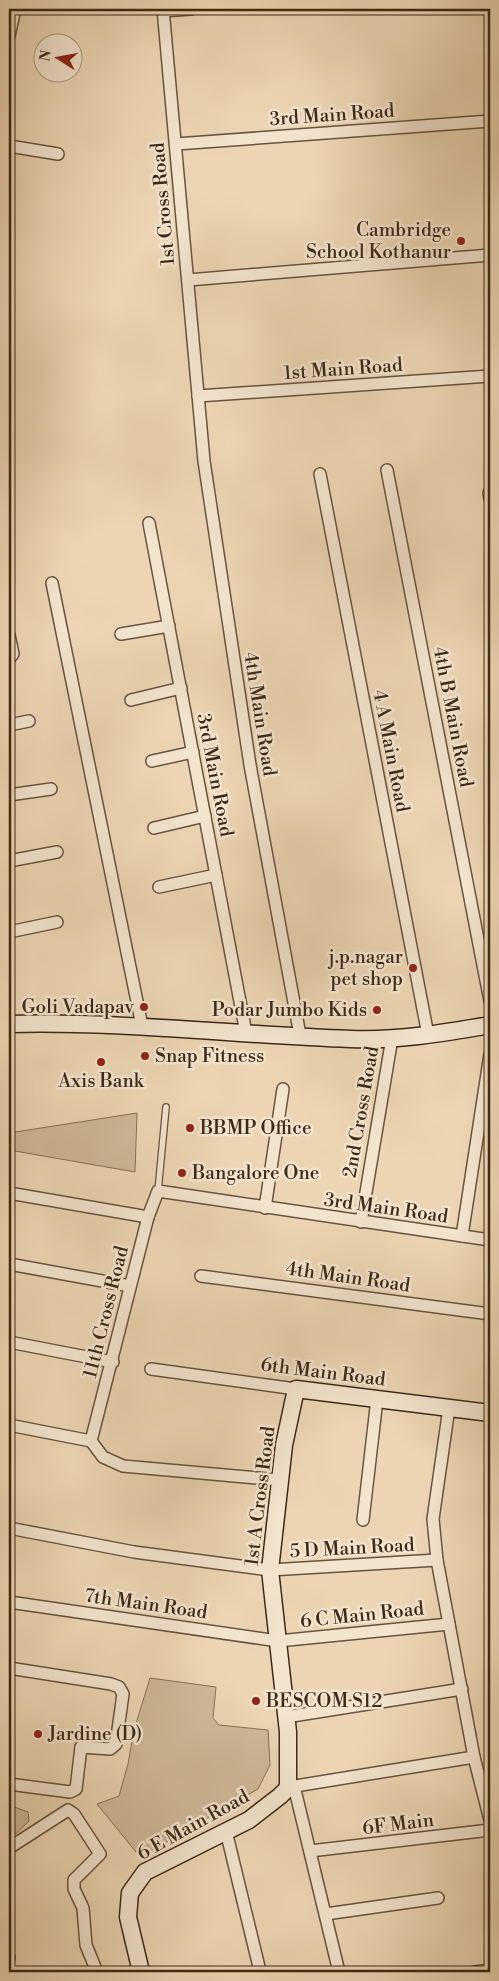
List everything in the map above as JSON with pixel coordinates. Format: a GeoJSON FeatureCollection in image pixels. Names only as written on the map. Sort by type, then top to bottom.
{"type":"FeatureCollection","features":[{"type":"Feature","properties":{"kind":"street"},"geometry":{"type":"LineString","coordinates":[[9,36],[15,9]]}},
{"type":"Feature","properties":{"kind":"street"},"geometry":{"type":"LineString","coordinates":[[163,10],[191,9]]}},
{"type":"Feature","properties":{"kind":"street","name":"1st Cross Road"},"geometry":{"type":"LineString","coordinates":[[163,10],[198,396]]}},
{"type":"Feature","properties":{"kind":"street","name":"3rd Main Road"},"geometry":{"type":"LineString","coordinates":[[176,144],[490,121]]}},
{"type":"Feature","properties":{"kind":"street"},"geometry":{"type":"LineString","coordinates":[[9,146],[58,154]]}},
{"type":"Feature","properties":{"kind":"street"},"geometry":{"type":"LineString","coordinates":[[188,280],[490,255]]}},
{"type":"Feature","properties":{"kind":"street","name":"1st Main Road"},"geometry":{"type":"LineString","coordinates":[[198,396],[490,376]]}},
{"type":"Feature","properties":{"kind":"street","name":"4th Main Road"},"geometry":{"type":"LineString","coordinates":[[198,396],[204,460],[250,765],[300,1035]]}},
{"type":"Feature","properties":{"kind":"street","name":"4th B Main Road"},"geometry":{"type":"LineString","coordinates":[[387,470],[490,1001]]}},
{"type":"Feature","properties":{"kind":"street","name":"4 A Main Road"},"geometry":{"type":"LineString","coordinates":[[320,474],[428,1035]]}},
{"type":"Feature","properties":{"kind":"street","name":"3rd Main Road"},"geometry":{"type":"LineString","coordinates":[[149,524],[246,1033]]}},
{"type":"Feature","properties":{"kind":"street"},"geometry":{"type":"LineString","coordinates":[[52,583],[142,1026]]}},
{"type":"Feature","properties":{"kind":"street"},"geometry":{"type":"LineString","coordinates":[[121,634],[169,626]]}},
{"type":"Feature","properties":{"kind":"street"},"geometry":{"type":"LineString","coordinates":[[9,636],[13,654],[9,659]]}},
{"type":"Feature","properties":{"kind":"street"},"geometry":{"type":"LineString","coordinates":[[131,700],[181,688]]}},
{"type":"Feature","properties":{"kind":"street"},"geometry":{"type":"LineString","coordinates":[[9,725],[29,721]]}},
{"type":"Feature","properties":{"kind":"street"},"geometry":{"type":"LineString","coordinates":[[152,761],[193,752]]}},
{"type":"Feature","properties":{"kind":"street"},"geometry":{"type":"LineString","coordinates":[[9,795],[51,789]]}},
{"type":"Feature","properties":{"kind":"street"},"geometry":{"type":"LineString","coordinates":[[154,828],[205,816]]}},
{"type":"Feature","properties":{"kind":"street"},"geometry":{"type":"LineString","coordinates":[[9,860],[57,852]]}},
{"type":"Feature","properties":{"kind":"street"},"geometry":{"type":"LineString","coordinates":[[159,887],[216,874]]}},
{"type":"Feature","properties":{"kind":"street"},"geometry":{"type":"LineString","coordinates":[[9,932],[57,922]]}},
{"type":"Feature","properties":{"kind":"street"},"geometry":{"type":"LineString","coordinates":[[9,1024],[55,1023],[142,1026],[351,1039],[428,1035],[490,1025]]}},
{"type":"Feature","properties":{"kind":"street","name":"2nd Cross Road"},"geometry":{"type":"LineString","coordinates":[[361,1222],[392,1038]]}},
{"type":"Feature","properties":{"kind":"street"},"geometry":{"type":"LineString","coordinates":[[462,1236],[490,1054]]}},
{"type":"Feature","properties":{"kind":"street"},"geometry":{"type":"LineString","coordinates":[[265,1208],[283,1089]]}},
{"type":"Feature","properties":{"kind":"street","name":"3rd Main Road"},"geometry":{"type":"LineString","coordinates":[[158,1191],[490,1240]]}},
{"type":"Feature","properties":{"kind":"street","name":"11th Cross Road"},"geometry":{"type":"LineString","coordinates":[[91,1441],[113,1362],[148,1217],[158,1191]]}},
{"type":"Feature","properties":{"kind":"street"},"geometry":{"type":"LineString","coordinates":[[9,1193],[148,1217]]}},
{"type":"Feature","properties":{"kind":"street"},"geometry":{"type":"LineString","coordinates":[[9,1264],[130,1286]]}},
{"type":"Feature","properties":{"kind":"street","name":"4th Main Road"},"geometry":{"type":"LineString","coordinates":[[201,1276],[490,1314]]}},
{"type":"Feature","properties":{"kind":"street"},"geometry":{"type":"LineString","coordinates":[[9,1342],[113,1362]]}},
{"type":"Feature","properties":{"kind":"street","name":"6th Main Road"},"geometry":{"type":"LineString","coordinates":[[151,1369],[490,1413]]}},
{"type":"Feature","properties":{"kind":"street","name":"1st A Cross Road"},"geometry":{"type":"LineString","coordinates":[[296,1389],[284,1445],[270,1570],[286,1718],[291,1787],[310,1851],[339,1972]]}},
{"type":"Feature","properties":{"kind":"street"},"geometry":{"type":"LineString","coordinates":[[363,1520],[377,1399]]}},
{"type":"Feature","properties":{"kind":"street"},"geometry":{"type":"LineString","coordinates":[[449,1408],[433,1519],[437,1560],[474,1757],[490,1820]]}},
{"type":"Feature","properties":{"kind":"street"},"geometry":{"type":"LineString","coordinates":[[9,1425],[91,1441],[103,1457],[123,1466],[280,1480]]}},
{"type":"Feature","properties":{"kind":"street"},"geometry":{"type":"LineString","coordinates":[[9,1528],[134,1552],[270,1570]]}},
{"type":"Feature","properties":{"kind":"street","name":"5 D Main Road"},"geometry":{"type":"LineString","coordinates":[[270,1570],[437,1560]]}},
{"type":"Feature","properties":{"kind":"street","name":"7th Main Road"},"geometry":{"type":"LineString","coordinates":[[9,1602],[278,1641]]}},
{"type":"Feature","properties":{"kind":"street","name":"6 C Main Road"},"geometry":{"type":"LineString","coordinates":[[278,1641],[449,1624]]}},
{"type":"Feature","properties":{"kind":"street"},"geometry":{"type":"LineString","coordinates":[[9,1668],[111,1684],[119,1687],[123,1694],[116,1744],[110,1749],[81,1747],[76,1789],[70,1792],[9,1784]]}},
{"type":"Feature","properties":{"kind":"street"},"geometry":{"type":"LineString","coordinates":[[286,1718],[462,1689]]}},
{"type":"Feature","properties":{"kind":"street"},"geometry":{"type":"LineString","coordinates":[[291,1787],[474,1757]]}},
{"type":"Feature","properties":{"kind":"street","name":"6 E Main Road"},"geometry":{"type":"LineString","coordinates":[[141,1972],[128,1917],[130,1893],[145,1872],[248,1820],[291,1787]]}},
{"type":"Feature","properties":{"kind":"street"},"geometry":{"type":"LineString","coordinates":[[9,1848],[68,1810],[74,1814],[100,1854],[74,1880],[74,1889],[83,1908],[86,1945],[97,1972]]}},
{"type":"Feature","properties":{"kind":"street","name":"6F Main"},"geometry":{"type":"LineString","coordinates":[[310,1851],[490,1830]]}},
{"type":"Feature","properties":{"kind":"street"},"geometry":{"type":"LineString","coordinates":[[226,1831],[259,1967]]}},
{"type":"Feature","properties":{"kind":"street"},"geometry":{"type":"LineString","coordinates":[[326,1914],[438,1898]]}},
{"type":"Feature","properties":{"kind":"street"},"geometry":{"type":"LineString","coordinates":[[475,1972],[490,1970]]}},
{"type":"Feature","properties":{"kind":"lane"},"geometry":{"type":"LineString","coordinates":[[158,1191],[166,1107]]}},
{"type":"Feature","properties":{"kind":"shaded area"},"geometry":{"type":"Polygon","coordinates":[[[137,1113],[135,1172],[9,1150],[9,1133],[137,1113]]]}},
{"type":"Feature","properties":{"kind":"shaded area"},"geometry":{"type":"Polygon","coordinates":[[[150,1678],[216,1687],[213,1718],[219,1725],[268,1730],[270,1765],[258,1789],[140,1857],[97,1804],[119,1796],[128,1764],[134,1730],[150,1678]]]}},
{"type":"Feature","properties":{"kind":"shaded area"},"geometry":{"type":"Polygon","coordinates":[[[9,1805],[28,1812],[29,1821],[9,1840],[9,1805]]]}},
{"type":"Feature","properties":{"kind":"place","name":"Cambridge School Kothanur"},"geometry":{"type":"Point","coordinates":[461,241]}},
{"type":"Feature","properties":{"kind":"place","name":"j.p.nagar pet shop"},"geometry":{"type":"Point","coordinates":[413,968]}},
{"type":"Feature","properties":{"kind":"place","name":"Goli Vadapav"},"geometry":{"type":"Point","coordinates":[144,1007]}},
{"type":"Feature","properties":{"kind":"place","name":"Podar Jumbo Kids"},"geometry":{"type":"Point","coordinates":[377,1010]}},
{"type":"Feature","properties":{"kind":"place","name":"Snap Fitness"},"geometry":{"type":"Point","coordinates":[145,1056]}},
{"type":"Feature","properties":{"kind":"place","name":"Axis Bank"},"geometry":{"type":"Point","coordinates":[101,1062]}},
{"type":"Feature","properties":{"kind":"place","name":"BBMP Office"},"geometry":{"type":"Point","coordinates":[190,1128]}},
{"type":"Feature","properties":{"kind":"place","name":"Bangalore One"},"geometry":{"type":"Point","coordinates":[182,1173]}},
{"type":"Feature","properties":{"kind":"place","name":"BESCOM S12"},"geometry":{"type":"Point","coordinates":[256,1701]}},
{"type":"Feature","properties":{"kind":"place","name":"Jardine (D)"},"geometry":{"type":"Point","coordinates":[38,1734]}}]}
